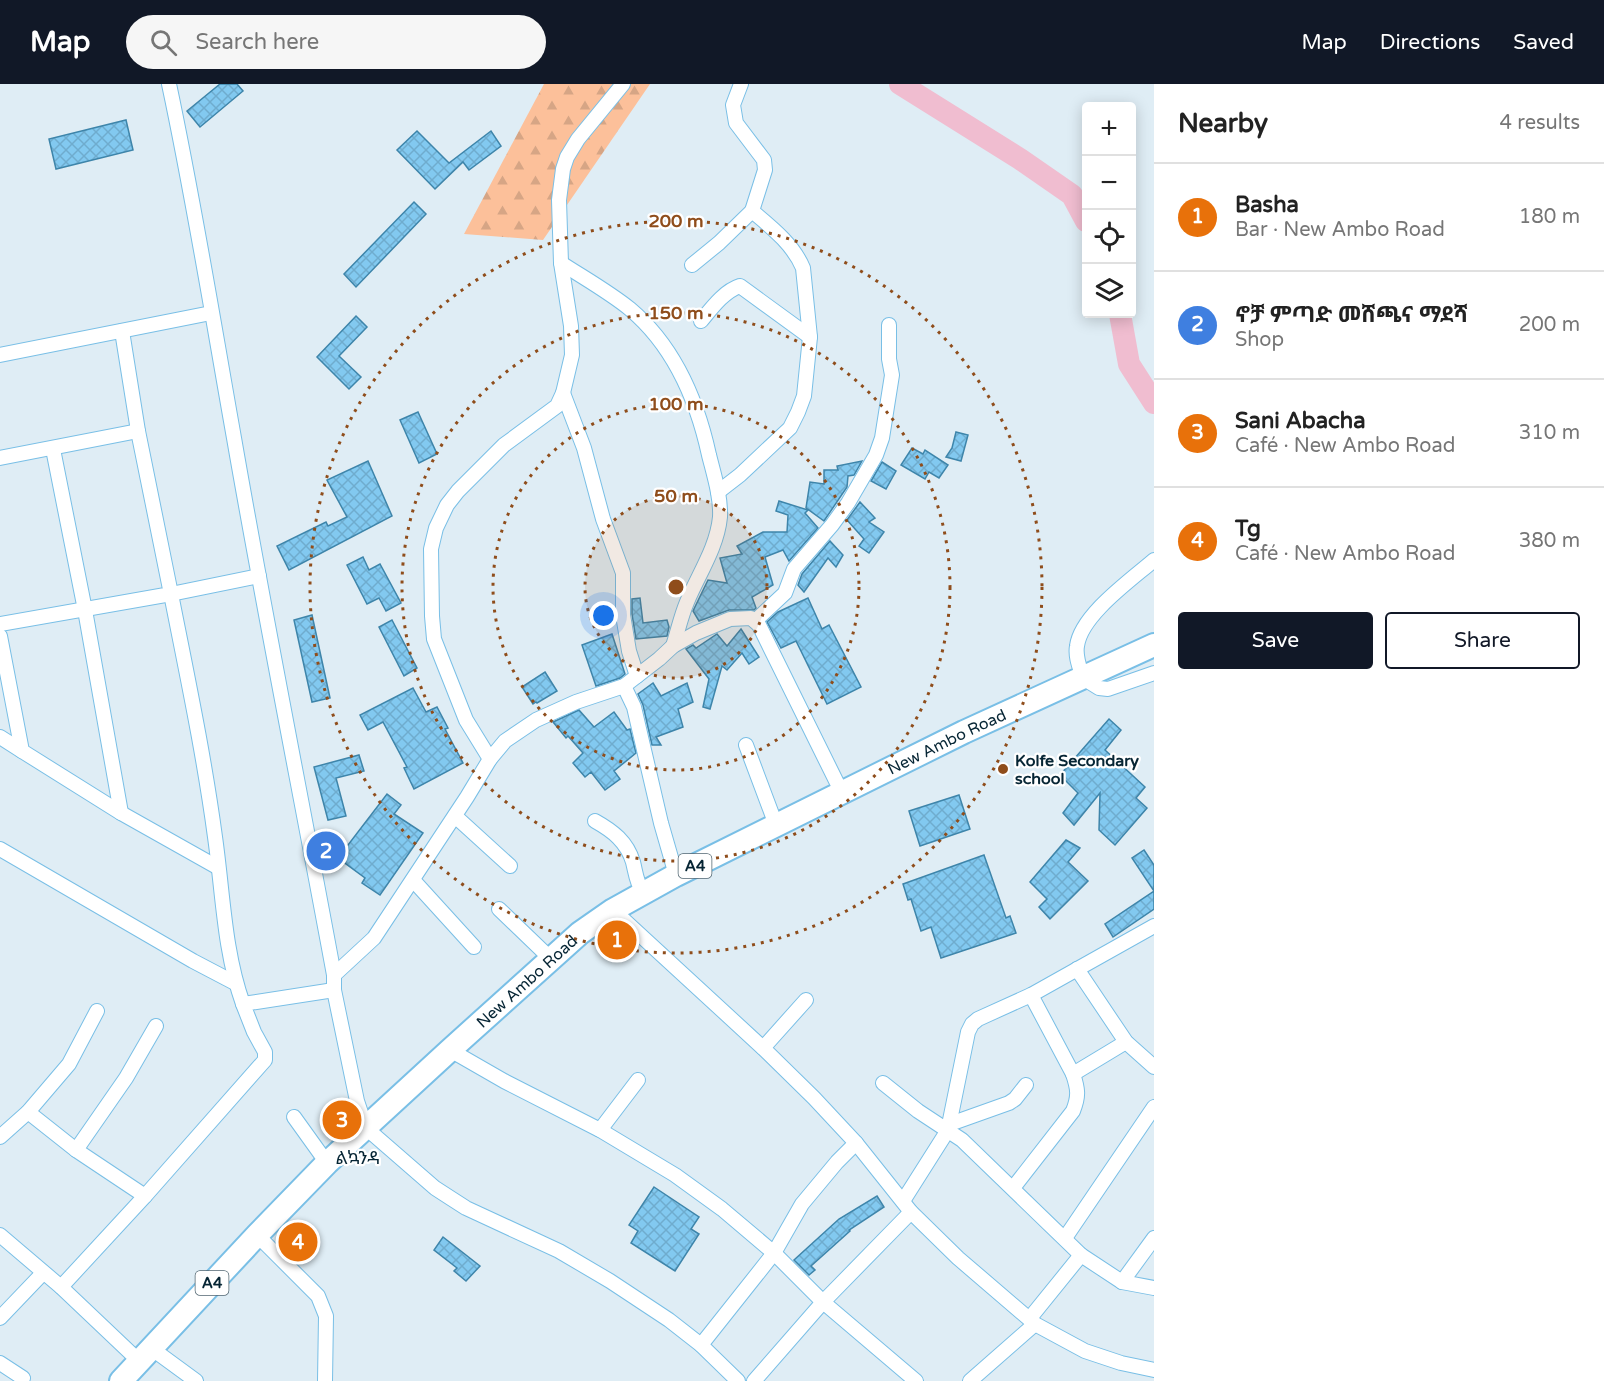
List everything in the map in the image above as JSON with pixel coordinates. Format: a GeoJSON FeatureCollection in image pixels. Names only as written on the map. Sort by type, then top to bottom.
{"type":"FeatureCollection","features":[{"type":"Feature","properties":{"kind":"main road","name":"New Ambo Road"},"geometry":{"type":"LineString","coordinates":[[121,1381],[327,1163],[580,933],[643,893],[776,825],[964,732],[1154,645]]}},
{"type":"Feature","properties":{"kind":"street"},"geometry":{"type":"LineString","coordinates":[[169,84],[190,183],[211,313],[223,367],[259,576],[334,975],[334,990],[357,1101],[366,1128],[435,1188],[466,1208],[559,1251],[669,1320],[701,1345],[738,1381]]}},
{"type":"Feature","properties":{"kind":"street"},"geometry":{"type":"LineString","coordinates":[[490,759],[466,720],[434,639],[431,549],[436,528],[458,491],[504,445],[556,406],[563,393],[572,355],[571,326],[561,264],[559,200],[562,169],[578,139],[623,84]]}},
{"type":"Feature","properties":{"kind":"street"},"geometry":{"type":"LineString","coordinates":[[692,266],[752,211],[765,170],[764,160],[736,123],[734,105],[741,84]]}},
{"type":"Feature","properties":{"kind":"street"},"geometry":{"type":"LineString","coordinates":[[718,492],[741,475],[790,428],[804,396],[810,337],[802,268],[793,249],[752,211]]}},
{"type":"Feature","properties":{"kind":"street"},"geometry":{"type":"LineString","coordinates":[[561,264],[630,309],[646,325],[677,365],[689,389],[703,429],[718,492],[720,518],[712,548],[686,604],[673,646]]}},
{"type":"Feature","properties":{"kind":"street"},"geometry":{"type":"LineString","coordinates":[[701,321],[722,298],[740,286],[810,337]]}},
{"type":"Feature","properties":{"kind":"street"},"geometry":{"type":"LineString","coordinates":[[0,355],[211,313]]}},
{"type":"Feature","properties":{"kind":"street"},"geometry":{"type":"LineString","coordinates":[[755,621],[785,593],[795,569],[848,503],[876,455],[882,438],[892,375],[889,360],[889,325]]}},
{"type":"Feature","properties":{"kind":"street"},"geometry":{"type":"LineString","coordinates":[[61,1287],[265,1060],[265,1052],[254,1032],[235,983],[217,867],[216,839],[199,739],[138,431],[122,331]]}},
{"type":"Feature","properties":{"kind":"street"},"geometry":{"type":"LineString","coordinates":[[563,393],[584,448],[603,519],[623,573],[623,615],[629,651],[637,676]]}},
{"type":"Feature","properties":{"kind":"street"},"geometry":{"type":"LineString","coordinates":[[0,458],[138,431]]}},
{"type":"Feature","properties":{"kind":"street"},"geometry":{"type":"LineString","coordinates":[[53,449],[85,610],[121,813]]}},
{"type":"Feature","properties":{"kind":"street"},"geometry":{"type":"LineString","coordinates":[[1154,560],[1092,617],[1080,634],[1076,648],[1083,678],[1099,688],[1108,689],[1154,673]]}},
{"type":"Feature","properties":{"kind":"street"},"geometry":{"type":"LineString","coordinates":[[0,624],[259,576]]}},
{"type":"Feature","properties":{"kind":"street"},"geometry":{"type":"LineString","coordinates":[[334,975],[374,938],[490,759],[505,741],[536,720],[576,702],[624,686],[673,646],[696,633],[730,619],[751,618],[755,621],[766,638],[843,793]]}},
{"type":"Feature","properties":{"kind":"street"},"geometry":{"type":"LineString","coordinates":[[0,636],[22,751]]}},
{"type":"Feature","properties":{"kind":"street"},"geometry":{"type":"LineString","coordinates":[[624,686],[634,707],[676,876]]}},
{"type":"Feature","properties":{"kind":"street"},"geometry":{"type":"LineString","coordinates":[[0,737],[121,813],[217,867]]}},
{"type":"Feature","properties":{"kind":"street"},"geometry":{"type":"LineString","coordinates":[[746,746],[776,825]]}},
{"type":"Feature","properties":{"kind":"street"},"geometry":{"type":"LineString","coordinates":[[455,816],[510,866]]}},
{"type":"Feature","properties":{"kind":"street"},"geometry":{"type":"LineString","coordinates":[[596,821],[613,831],[624,844],[632,861],[636,880],[643,893]]}},
{"type":"Feature","properties":{"kind":"street"},"geometry":{"type":"LineString","coordinates":[[0,849],[235,983]]}},
{"type":"Feature","properties":{"kind":"street"},"geometry":{"type":"LineString","coordinates":[[413,880],[474,947]]}},
{"type":"Feature","properties":{"kind":"street"},"geometry":{"type":"LineString","coordinates":[[499,909],[550,958]]}},
{"type":"Feature","properties":{"kind":"street"},"geometry":{"type":"LineString","coordinates":[[613,910],[763,1048],[856,1143],[907,1207],[958,1258],[1033,1321],[1085,1351],[1121,1363],[1154,1370]]}},
{"type":"Feature","properties":{"kind":"street"},"geometry":{"type":"LineString","coordinates":[[754,1381],[907,1207],[949,1127],[968,1032],[972,1024],[987,1014],[1031,995],[1154,926]]}},
{"type":"Feature","properties":{"kind":"street"},"geometry":{"type":"LineString","coordinates":[[1077,969],[1126,1042],[1154,1066]]}},
{"type":"Feature","properties":{"kind":"street"},"geometry":{"type":"LineString","coordinates":[[243,1004],[334,990]]}},
{"type":"Feature","properties":{"kind":"street"},"geometry":{"type":"LineString","coordinates":[[1013,1188],[1073,1111],[1078,1100],[1078,1090],[1072,1074],[1031,995]]}},
{"type":"Feature","properties":{"kind":"street"},"geometry":{"type":"LineString","coordinates":[[763,1048],[806,1000]]}},
{"type":"Feature","properties":{"kind":"street"},"geometry":{"type":"LineString","coordinates":[[0,1137],[28,1112],[69,1064],[97,1011]]}},
{"type":"Feature","properties":{"kind":"street"},"geometry":{"type":"LineString","coordinates":[[76,1150],[126,1078],[156,1026]]}},
{"type":"Feature","properties":{"kind":"street"},"geometry":{"type":"LineString","coordinates":[[1072,1074],[1126,1042]]}},
{"type":"Feature","properties":{"kind":"street"},"geometry":{"type":"LineString","coordinates":[[450,1050],[504,1081],[600,1130],[675,1175],[722,1209],[774,1253],[823,1302],[916,1381]]}},
{"type":"Feature","properties":{"kind":"street"},"geometry":{"type":"LineString","coordinates":[[600,1130],[638,1080]]}},
{"type":"Feature","properties":{"kind":"street"},"geometry":{"type":"LineString","coordinates":[[883,1083],[918,1111],[949,1127],[1081,1254],[1122,1282],[1154,1288]]}},
{"type":"Feature","properties":{"kind":"street"},"geometry":{"type":"LineString","coordinates":[[949,1127],[1009,1103],[1026,1085]]}},
{"type":"Feature","properties":{"kind":"street"},"geometry":{"type":"LineString","coordinates":[[1065,1238],[1154,1107]]}},
{"type":"Feature","properties":{"kind":"street"},"geometry":{"type":"LineString","coordinates":[[28,1112],[76,1150],[145,1196]]}},
{"type":"Feature","properties":{"kind":"street"},"geometry":{"type":"LineString","coordinates":[[294,1117],[327,1163]]}},
{"type":"Feature","properties":{"kind":"street"},"geometry":{"type":"LineString","coordinates":[[701,1345],[774,1253],[802,1204],[856,1143]]}},
{"type":"Feature","properties":{"kind":"street"},"geometry":{"type":"LineString","coordinates":[[0,1235],[43,1273],[145,1354],[196,1381]]}},
{"type":"Feature","properties":{"kind":"street"},"geometry":{"type":"LineString","coordinates":[[257,1235],[318,1296],[323,1306],[326,1316],[325,1381]]}},
{"type":"Feature","properties":{"kind":"street"},"geometry":{"type":"LineString","coordinates":[[1122,1282],[1154,1238]]}},
{"type":"Feature","properties":{"kind":"street"},"geometry":{"type":"LineString","coordinates":[[970,1381],[1033,1321],[1081,1254]]}},
{"type":"Feature","properties":{"kind":"street"},"geometry":{"type":"LineString","coordinates":[[0,1317],[43,1273]]}},
{"type":"Feature","properties":{"kind":"street"},"geometry":{"type":"LineString","coordinates":[[0,1363],[23,1378]]}},
{"type":"Feature","properties":{"kind":"green space"},"geometry":{"type":"Polygon","coordinates":[[[544,84],[650,84],[543,240],[464,234],[544,84]]]}},
{"type":"Feature","properties":{"kind":"building"},"geometry":{"type":"Polygon","coordinates":[[[220,84],[237,84],[243,91],[200,127],[187,111],[220,84]]]}},
{"type":"Feature","properties":{"kind":"building"},"geometry":{"type":"Polygon","coordinates":[[[126,120],[133,150],[56,169],[49,139],[126,120]]]}},
{"type":"Feature","properties":{"kind":"building"},"geometry":{"type":"Polygon","coordinates":[[[417,131],[449,163],[491,131],[501,146],[469,170],[463,162],[435,189],[397,150],[417,131]]]}},
{"type":"Feature","properties":{"kind":"building"},"geometry":{"type":"Polygon","coordinates":[[[414,202],[426,214],[356,287],[344,274],[414,202]]]}},
{"type":"Feature","properties":{"kind":"building"},"geometry":{"type":"Polygon","coordinates":[[[356,316],[367,327],[339,356],[361,377],[349,389],[317,357],[356,316]]]}},
{"type":"Feature","properties":{"kind":"building"},"geometry":{"type":"Polygon","coordinates":[[[418,412],[437,454],[419,463],[400,420],[418,412]]]}},
{"type":"Feature","properties":{"kind":"building"},"geometry":{"type":"Polygon","coordinates":[[[956,432],[968,435],[961,461],[946,457],[952,448],[956,432]]]}},
{"type":"Feature","properties":{"kind":"building"},"geometry":{"type":"Polygon","coordinates":[[[912,448],[923,454],[925,450],[948,465],[939,478],[929,472],[925,479],[901,465],[912,448]]]}},
{"type":"Feature","properties":{"kind":"building"},"geometry":{"type":"Polygon","coordinates":[[[368,461],[392,516],[289,570],[277,546],[326,522],[328,526],[347,517],[327,480],[368,461]]]}},
{"type":"Feature","properties":{"kind":"building"},"geometry":{"type":"Polygon","coordinates":[[[862,461],[854,475],[848,476],[847,487],[824,521],[806,508],[810,482],[824,484],[824,470],[838,470],[837,466],[862,461]]]}},
{"type":"Feature","properties":{"kind":"building"},"geometry":{"type":"Polygon","coordinates":[[[882,462],[896,471],[886,489],[871,481],[882,462]]]}},
{"type":"Feature","properties":{"kind":"building"},"geometry":{"type":"Polygon","coordinates":[[[779,501],[808,510],[805,513],[818,528],[789,561],[783,550],[765,557],[773,585],[752,597],[756,608],[754,610],[729,610],[699,621],[693,611],[708,580],[727,583],[720,558],[742,554],[737,546],[763,532],[787,532],[788,515],[776,511],[779,501]]]}},
{"type":"Feature","properties":{"kind":"building"},"geometry":{"type":"Polygon","coordinates":[[[860,502],[875,518],[869,522],[884,532],[869,553],[859,546],[864,539],[847,520],[860,502]]]}},
{"type":"Feature","properties":{"kind":"building"},"geometry":{"type":"Polygon","coordinates":[[[830,541],[843,555],[836,567],[828,558],[804,592],[798,585],[802,574],[830,541]]]}},
{"type":"Feature","properties":{"kind":"building"},"geometry":{"type":"Polygon","coordinates":[[[363,557],[369,570],[380,564],[401,603],[386,611],[379,598],[367,604],[347,565],[363,557]]]}},
{"type":"Feature","properties":{"kind":"building"},"geometry":{"type":"Polygon","coordinates":[[[640,598],[643,623],[667,620],[669,627],[667,636],[636,639],[632,599],[640,598]]]}},
{"type":"Feature","properties":{"kind":"building"},"geometry":{"type":"Polygon","coordinates":[[[808,598],[822,629],[829,625],[861,687],[827,704],[796,641],[781,648],[767,622],[778,612],[808,598]]]}},
{"type":"Feature","properties":{"kind":"building"},"geometry":{"type":"Polygon","coordinates":[[[312,615],[330,698],[312,702],[294,620],[312,615]]]}},
{"type":"Feature","properties":{"kind":"building"},"geometry":{"type":"Polygon","coordinates":[[[392,620],[417,668],[404,676],[379,627],[392,620]]]}},
{"type":"Feature","properties":{"kind":"building"},"geometry":{"type":"Polygon","coordinates":[[[741,629],[759,657],[749,664],[742,653],[727,670],[722,666],[710,709],[703,707],[709,679],[686,649],[693,645],[696,648],[717,634],[727,646],[741,629]]]}},
{"type":"Feature","properties":{"kind":"building"},"geometry":{"type":"Polygon","coordinates":[[[612,634],[625,674],[596,686],[582,645],[612,634]]]}},
{"type":"Feature","properties":{"kind":"building"},"geometry":{"type":"Polygon","coordinates":[[[545,672],[557,691],[533,704],[522,687],[545,672]]]}},
{"type":"Feature","properties":{"kind":"building"},"geometry":{"type":"Polygon","coordinates":[[[653,683],[661,696],[687,683],[693,702],[678,709],[683,727],[656,737],[661,745],[652,745],[643,705],[638,694],[653,683]]]}},
{"type":"Feature","properties":{"kind":"building"},"geometry":{"type":"Polygon","coordinates":[[[413,688],[426,712],[437,707],[448,728],[445,729],[463,763],[414,789],[404,768],[407,767],[383,722],[368,730],[360,715],[413,688]]]}},
{"type":"Feature","properties":{"kind":"building"},"geometry":{"type":"Polygon","coordinates":[[[579,710],[594,727],[614,712],[627,730],[630,729],[636,753],[614,771],[620,779],[605,790],[591,772],[585,777],[573,763],[583,753],[553,722],[579,710]]]}},
{"type":"Feature","properties":{"kind":"building"},"geometry":{"type":"Polygon","coordinates":[[[1109,719],[1121,730],[1105,750],[1145,787],[1136,798],[1147,808],[1115,845],[1099,830],[1100,793],[1074,825],[1063,813],[1078,793],[1060,775],[1109,719]]]}},
{"type":"Feature","properties":{"kind":"building"},"geometry":{"type":"Polygon","coordinates":[[[359,755],[364,771],[336,778],[346,816],[328,820],[314,767],[359,755]]]}},
{"type":"Feature","properties":{"kind":"building"},"geometry":{"type":"Polygon","coordinates":[[[387,794],[401,805],[394,814],[423,833],[380,895],[362,883],[365,878],[338,858],[387,794]]]}},
{"type":"Feature","properties":{"kind":"building"},"geometry":{"type":"Polygon","coordinates":[[[959,795],[970,829],[920,846],[909,811],[959,795]]]}},
{"type":"Feature","properties":{"kind":"building"},"geometry":{"type":"Polygon","coordinates":[[[1066,840],[1080,848],[1068,862],[1088,881],[1050,919],[1039,907],[1047,899],[1030,882],[1066,840]]]}},
{"type":"Feature","properties":{"kind":"building"},"geometry":{"type":"Polygon","coordinates":[[[1144,850],[1154,865],[1154,891],[1132,858],[1144,850]]]}},
{"type":"Feature","properties":{"kind":"building"},"geometry":{"type":"Polygon","coordinates":[[[984,855],[1006,918],[1010,916],[1016,933],[941,958],[931,927],[921,931],[911,899],[908,900],[903,884],[984,855]]]}},
{"type":"Feature","properties":{"kind":"building"},"geometry":{"type":"Polygon","coordinates":[[[1154,891],[1154,909],[1113,937],[1105,924],[1154,891]]]}},
{"type":"Feature","properties":{"kind":"building"},"geometry":{"type":"Polygon","coordinates":[[[654,1187],[699,1217],[691,1229],[699,1234],[675,1271],[631,1243],[638,1231],[629,1225],[654,1187]]]}},
{"type":"Feature","properties":{"kind":"building"},"geometry":{"type":"Polygon","coordinates":[[[877,1196],[884,1207],[849,1230],[811,1266],[815,1270],[809,1275],[794,1260],[839,1219],[877,1196]]]}},
{"type":"Feature","properties":{"kind":"building"},"geometry":{"type":"Polygon","coordinates":[[[443,1237],[480,1266],[466,1281],[454,1271],[457,1268],[434,1250],[443,1237]]]}},
{"type":"Feature","properties":{"kind":"waterway"},"geometry":{"type":"LineString","coordinates":[[900,84],[1020,159],[1072,195],[1082,214]]}},
{"type":"Feature","properties":{"kind":"waterway"},"geometry":{"type":"LineString","coordinates":[[1121,318],[1129,364],[1154,403]]}},
{"type":"Feature","properties":{"kind":"place","name":"Kolfe Secondary school"},"geometry":{"type":"Point","coordinates":[1003,769]}},
{"type":"Feature","properties":{"kind":"place","name":"ኖቻ ምጣድ መሸጫና ማደሻ"},"geometry":{"type":"Point","coordinates":[326,851]}},
{"type":"Feature","properties":{"kind":"place","name":"Basha"},"geometry":{"type":"Point","coordinates":[617,940]}},
{"type":"Feature","properties":{"kind":"place","name":"Sani Abacha"},"geometry":{"type":"Point","coordinates":[342,1120]}},
{"type":"Feature","properties":{"kind":"place","name":"Tg"},"geometry":{"type":"Point","coordinates":[298,1242]}},
{"type":"Feature","properties":{"kind":"district","name":"ልኳንዳ"},"geometry":{"type":"Point","coordinates":[358,1158]}}]}
